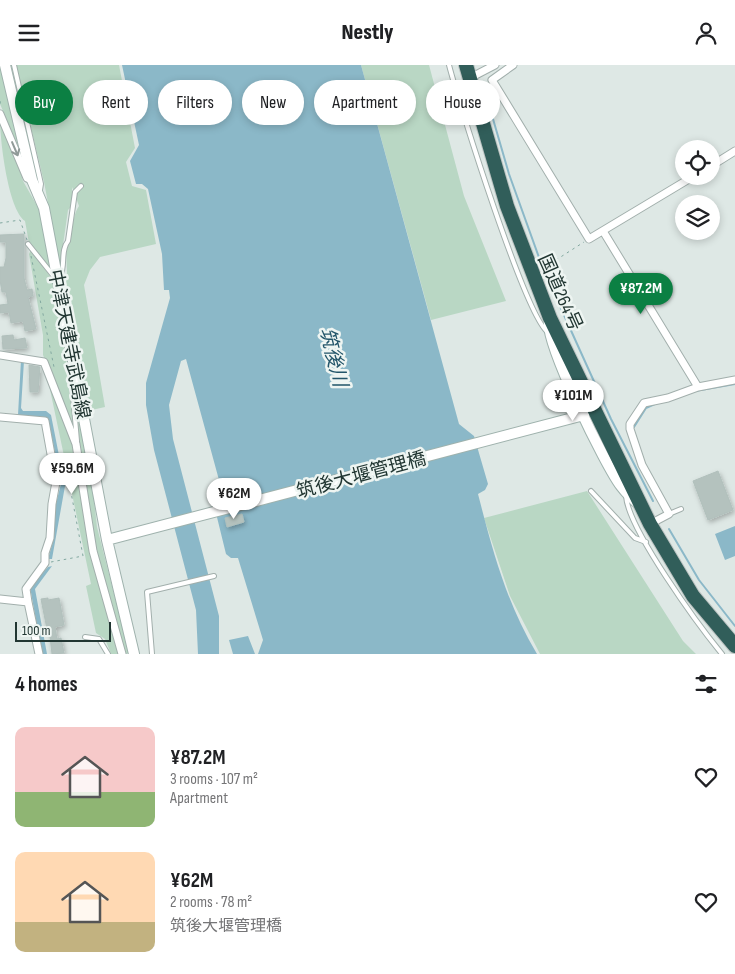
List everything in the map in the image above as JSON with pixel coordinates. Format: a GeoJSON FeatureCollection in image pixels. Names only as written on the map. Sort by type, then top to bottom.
{"type":"FeatureCollection","features":[{"type":"Feature","properties":{"kind":"highway","name":"国道264号"},"geometry":{"type":"LineString","coordinates":[[468,72],[507,206],[550,318],[650,524],[693,596],[735,646]]}},
{"type":"Feature","properties":{"kind":"street","name":"中津天建寺武島線"},"geometry":{"type":"LineString","coordinates":[[5,65],[32,180],[39,195],[59,281],[134,654]]}},
{"type":"Feature","properties":{"kind":"street"},"geometry":{"type":"LineString","coordinates":[[468,72],[495,65]]}},
{"type":"Feature","properties":{"kind":"street"},"geometry":{"type":"LineString","coordinates":[[513,65],[492,80],[589,239],[679,185]]}},
{"type":"Feature","properties":{"kind":"street"},"geometry":{"type":"LineString","coordinates":[[0,114],[27,178],[32,180]]}},
{"type":"Feature","properties":{"kind":"street"},"geometry":{"type":"LineString","coordinates":[[720,160],[735,151]]}},
{"type":"Feature","properties":{"kind":"street"},"geometry":{"type":"LineString","coordinates":[[603,231],[698,387]]}},
{"type":"Feature","properties":{"kind":"street"},"geometry":{"type":"LineString","coordinates":[[550,318],[550,333],[554,348],[582,416],[625,492],[640,505]]}},
{"type":"Feature","properties":{"kind":"street"},"geometry":{"type":"LineString","coordinates":[[0,355],[44,362],[76,444],[93,551],[122,654]]}},
{"type":"Feature","properties":{"kind":"street"},"geometry":{"type":"LineString","coordinates":[[650,524],[669,514],[642,465],[630,429],[630,423],[644,403],[668,398],[698,387],[735,380]]}},
{"type":"Feature","properties":{"kind":"street","name":"筑後大堰管理橋"},"geometry":{"type":"LineString","coordinates":[[110,539],[582,416]]}},
{"type":"Feature","properties":{"kind":"street"},"geometry":{"type":"LineString","coordinates":[[0,417],[45,421],[56,482],[45,563],[26,589],[39,654]]}},
{"type":"Feature","properties":{"kind":"street"},"geometry":{"type":"LineString","coordinates":[[0,599],[28,602]]}},
{"type":"Feature","properties":{"kind":"lane"},"geometry":{"type":"LineString","coordinates":[[14,65],[41,184],[39,195]]}},
{"type":"Feature","properties":{"kind":"lane"},"geometry":{"type":"LineString","coordinates":[[449,65],[475,153],[509,249],[537,316],[543,327],[550,333]]}},
{"type":"Feature","properties":{"kind":"lane"},"geometry":{"type":"LineString","coordinates":[[28,244],[52,277],[59,281],[64,270],[64,246],[68,241],[75,193],[81,186]]}},
{"type":"Feature","properties":{"kind":"lane"},"geometry":{"type":"LineString","coordinates":[[74,359],[70,369],[78,436],[76,444]]}},
{"type":"Feature","properties":{"kind":"lane"},"geometry":{"type":"LineString","coordinates":[[591,491],[635,538],[646,541]]}},
{"type":"Feature","properties":{"kind":"lane"},"geometry":{"type":"LineString","coordinates":[[625,492],[626,504],[646,541],[693,617],[722,654]]}},
{"type":"Feature","properties":{"kind":"lane"},"geometry":{"type":"LineString","coordinates":[[669,514],[680,509]]}},
{"type":"Feature","properties":{"kind":"lane"},"geometry":{"type":"LineString","coordinates":[[152,654],[147,592],[214,576]]}},
{"type":"Feature","properties":{"kind":"lane"},"geometry":{"type":"LineString","coordinates":[[85,637],[99,639],[108,654]]}},
{"type":"Feature","properties":{"kind":"path"},"geometry":{"type":"LineString","coordinates":[[0,223],[20,220],[28,244],[54,367]]}},
{"type":"Feature","properties":{"kind":"path"},"geometry":{"type":"LineString","coordinates":[[545,267],[589,239]]}},
{"type":"Feature","properties":{"kind":"path"},"geometry":{"type":"LineString","coordinates":[[45,563],[83,556],[70,487]]}},
{"type":"Feature","properties":{"kind":"green space"},"geometry":{"type":"Polygon","coordinates":[[[1,65],[21,153],[0,104],[1,65]]]}},
{"type":"Feature","properties":{"kind":"green space"},"geometry":{"type":"Polygon","coordinates":[[[16,65],[119,65],[122,80],[83,80],[83,125],[131,125],[135,148],[126,162],[132,186],[146,190],[156,244],[100,257],[90,270],[84,285],[105,407],[87,411],[63,282],[67,273],[66,248],[71,239],[74,217],[79,206],[72,187],[72,206],[68,210],[60,266],[44,182],[30,125],[73,125],[73,80],[20,80],[16,65]]]}},
{"type":"Feature","properties":{"kind":"green space"},"geometry":{"type":"Polygon","coordinates":[[[361,65],[429,65],[433,80],[426,80],[426,125],[445,125],[464,196],[506,301],[431,320],[377,125],[416,125],[416,80],[365,80],[361,65]]]}},
{"type":"Feature","properties":{"kind":"green space"},"geometry":{"type":"Polygon","coordinates":[[[0,119],[16,153],[23,181],[40,211],[53,274],[29,243],[25,221],[14,203],[3,157],[0,119]]]}},
{"type":"Feature","properties":{"kind":"green space"},"geometry":{"type":"Polygon","coordinates":[[[31,250],[55,283],[69,354],[66,363],[75,433],[43,355],[43,335],[29,254],[31,250]]]}},
{"type":"Feature","properties":{"kind":"green space"},"geometry":{"type":"Polygon","coordinates":[[[72,374],[92,481],[97,527],[129,653],[126,654],[95,547],[86,497],[72,374]]]}},
{"type":"Feature","properties":{"kind":"green space"},"geometry":{"type":"Polygon","coordinates":[[[48,380],[73,442],[91,552],[119,654],[111,654],[105,639],[96,633],[86,586],[91,584],[48,380]]]}},
{"type":"Feature","properties":{"kind":"green space"},"geometry":{"type":"Polygon","coordinates":[[[587,491],[683,641],[696,654],[540,654],[510,596],[484,518],[587,491]]]}},
{"type":"Feature","properties":{"kind":"water","name":"筑後川"},"geometry":{"type":"Polygon","coordinates":[[[122,65],[361,65],[365,80],[314,80],[314,125],[377,125],[459,424],[474,436],[488,484],[485,490],[478,494],[495,556],[517,615],[537,654],[258,654],[263,640],[238,558],[231,558],[226,554],[214,505],[222,491],[186,359],[181,361],[169,405],[173,439],[219,616],[219,654],[198,654],[196,610],[154,450],[146,405],[146,383],[170,298],[169,290],[164,290],[162,254],[148,189],[142,184],[136,184],[130,161],[139,145],[135,125],[148,125],[148,80],[125,80],[122,65]]]}},
{"type":"Feature","properties":{"kind":"water"},"geometry":{"type":"Polygon","coordinates":[[[21,360],[24,361],[21,408],[23,411],[46,411],[51,415],[65,486],[52,559],[48,559],[54,538],[55,507],[61,484],[49,422],[45,417],[18,415],[21,360]]]}},
{"type":"Feature","properties":{"kind":"water"},"geometry":{"type":"Polygon","coordinates":[[[735,526],[735,556],[725,560],[715,534],[735,526]]]}},
{"type":"Feature","properties":{"kind":"water"},"geometry":{"type":"Polygon","coordinates":[[[52,566],[35,589],[47,654],[42,654],[30,587],[48,567],[52,566]]]}},
{"type":"Feature","properties":{"kind":"water"},"geometry":{"type":"Polygon","coordinates":[[[248,636],[255,654],[233,654],[229,640],[248,636]]]}},
{"type":"Feature","properties":{"kind":"building"},"geometry":{"type":"Polygon","coordinates":[[[24,234],[24,278],[27,290],[32,289],[33,296],[28,297],[36,329],[25,331],[23,321],[11,323],[9,312],[0,313],[0,305],[8,304],[6,292],[2,292],[0,280],[0,267],[4,267],[6,258],[6,242],[0,242],[0,235],[24,234]]]}},
{"type":"Feature","properties":{"kind":"building"},"geometry":{"type":"Polygon","coordinates":[[[13,335],[14,340],[25,338],[27,348],[3,349],[2,336],[13,335]]]}},
{"type":"Feature","properties":{"kind":"building"},"geometry":{"type":"Polygon","coordinates":[[[29,365],[40,367],[38,392],[30,392],[29,365]]]}},
{"type":"Feature","properties":{"kind":"building"},"geometry":{"type":"Polygon","coordinates":[[[718,471],[733,510],[708,520],[693,481],[718,471]]]}},
{"type":"Feature","properties":{"kind":"building"},"geometry":{"type":"Polygon","coordinates":[[[242,514],[244,522],[227,527],[225,518],[242,514]]]}},
{"type":"Feature","properties":{"kind":"building"},"geometry":{"type":"Polygon","coordinates":[[[48,598],[48,600],[59,598],[64,625],[55,627],[57,639],[61,638],[64,653],[52,654],[49,628],[47,629],[41,599],[48,598]]]}},
{"type":"Feature","properties":{"kind":"waterway"},"geometry":{"type":"LineString","coordinates":[[495,125],[509,174],[541,263]]}},
{"type":"Feature","properties":{"kind":"waterway"},"geometry":{"type":"LineString","coordinates":[[545,273],[611,419],[653,501]]}},
{"type":"Feature","properties":{"kind":"waterway"},"geometry":{"type":"LineString","coordinates":[[695,391],[735,384]]}},
{"type":"Feature","properties":{"kind":"waterway"},"geometry":{"type":"LineString","coordinates":[[634,427],[646,408],[657,403]]}},
{"type":"Feature","properties":{"kind":"waterway"},"geometry":{"type":"LineString","coordinates":[[669,529],[699,580],[735,626]]}}]}
